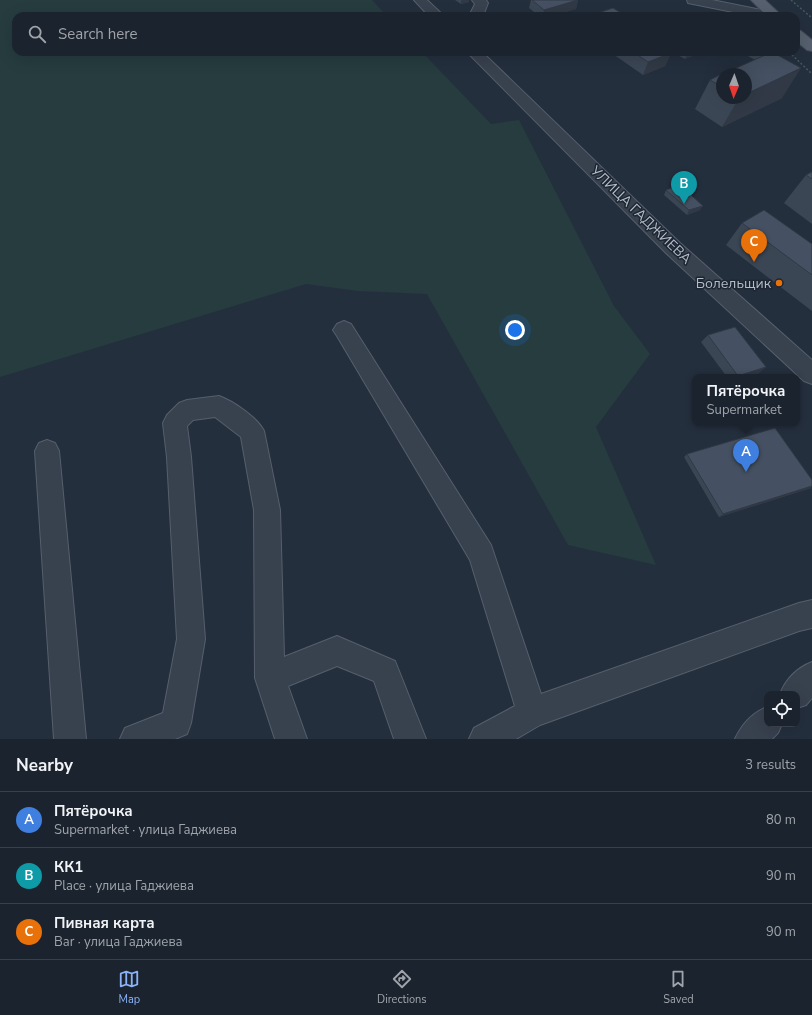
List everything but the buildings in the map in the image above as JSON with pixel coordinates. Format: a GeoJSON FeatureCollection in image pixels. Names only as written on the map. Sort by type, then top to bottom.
{"type":"FeatureCollection","features":[{"type":"Feature","properties":{"kind":"main road"},"geometry":{"type":"LineString","coordinates":[[757,0],[770,12]]}},
{"type":"Feature","properties":{"kind":"main road"},"geometry":{"type":"LineString","coordinates":[[800,37],[812,47]]}},
{"type":"Feature","properties":{"kind":"street"},"geometry":{"type":"LineString","coordinates":[[420,0],[433,12]]}},
{"type":"Feature","properties":{"kind":"street"},"geometry":{"type":"LineString","coordinates":[[478,0],[482,3],[478,12]]}},
{"type":"Feature","properties":{"kind":"street"},"geometry":{"type":"LineString","coordinates":[[693,0],[754,12]]}},
{"type":"Feature","properties":{"kind":"street","name":"УЛИЦА ГАДЖИЕВА"},"geometry":{"type":"LineString","coordinates":[[478,56],[673,248],[812,374]]}},
{"type":"Feature","properties":{"kind":"street"},"geometry":{"type":"LineString","coordinates":[[344,330],[482,554],[532,713]]}},
{"type":"Feature","properties":{"kind":"street"},"geometry":{"type":"LineString","coordinates":[[136,739],[176,723],[191,639],[180,457],[175,423],[187,410],[220,406],[252,431],[267,510],[270,678],[291,739]]}},
{"type":"Feature","properties":{"kind":"street"},"geometry":{"type":"LineString","coordinates":[[47,451],[70,739]]}},
{"type":"Feature","properties":{"kind":"street"},"geometry":{"type":"LineString","coordinates":[[485,739],[532,713],[799,617],[812,614]]}},
{"type":"Feature","properties":{"kind":"street"},"geometry":{"type":"LineString","coordinates":[[270,678],[338,651],[385,671],[410,739]]}},
{"type":"Feature","properties":{"kind":"street"},"geometry":{"type":"LineString","coordinates":[[798,691],[812,677]]}},
{"type":"Feature","properties":{"kind":"street"},"geometry":{"type":"LineString","coordinates":[[751,739],[764,725]]}},
{"type":"Feature","properties":{"kind":"path"},"geometry":{"type":"LineString","coordinates":[[791,0],[812,18]]}},
{"type":"Feature","properties":{"kind":"path"},"geometry":{"type":"LineString","coordinates":[[793,56],[812,74]]}},
{"type":"Feature","properties":{"kind":"green space"},"geometry":{"type":"Polygon","coordinates":[[[0,0],[372,0],[383,12],[12,12],[12,56],[426,56],[491,124],[519,120],[614,306],[650,354],[596,427],[656,565],[568,545],[427,294],[358,291],[306,284],[0,377],[0,0]]]}},
{"type":"Feature","properties":{"kind":"place","name":"КК1"},"geometry":{"type":"Point","coordinates":[684,204]}},
{"type":"Feature","properties":{"kind":"place","name":"Пивная карта"},"geometry":{"type":"Point","coordinates":[754,262]}},
{"type":"Feature","properties":{"kind":"place","name":"Болельщик"},"geometry":{"type":"Point","coordinates":[779,283]}},
{"type":"Feature","properties":{"kind":"place","name":"Пятёрочка"},"geometry":{"type":"Point","coordinates":[746,472]}}]}
